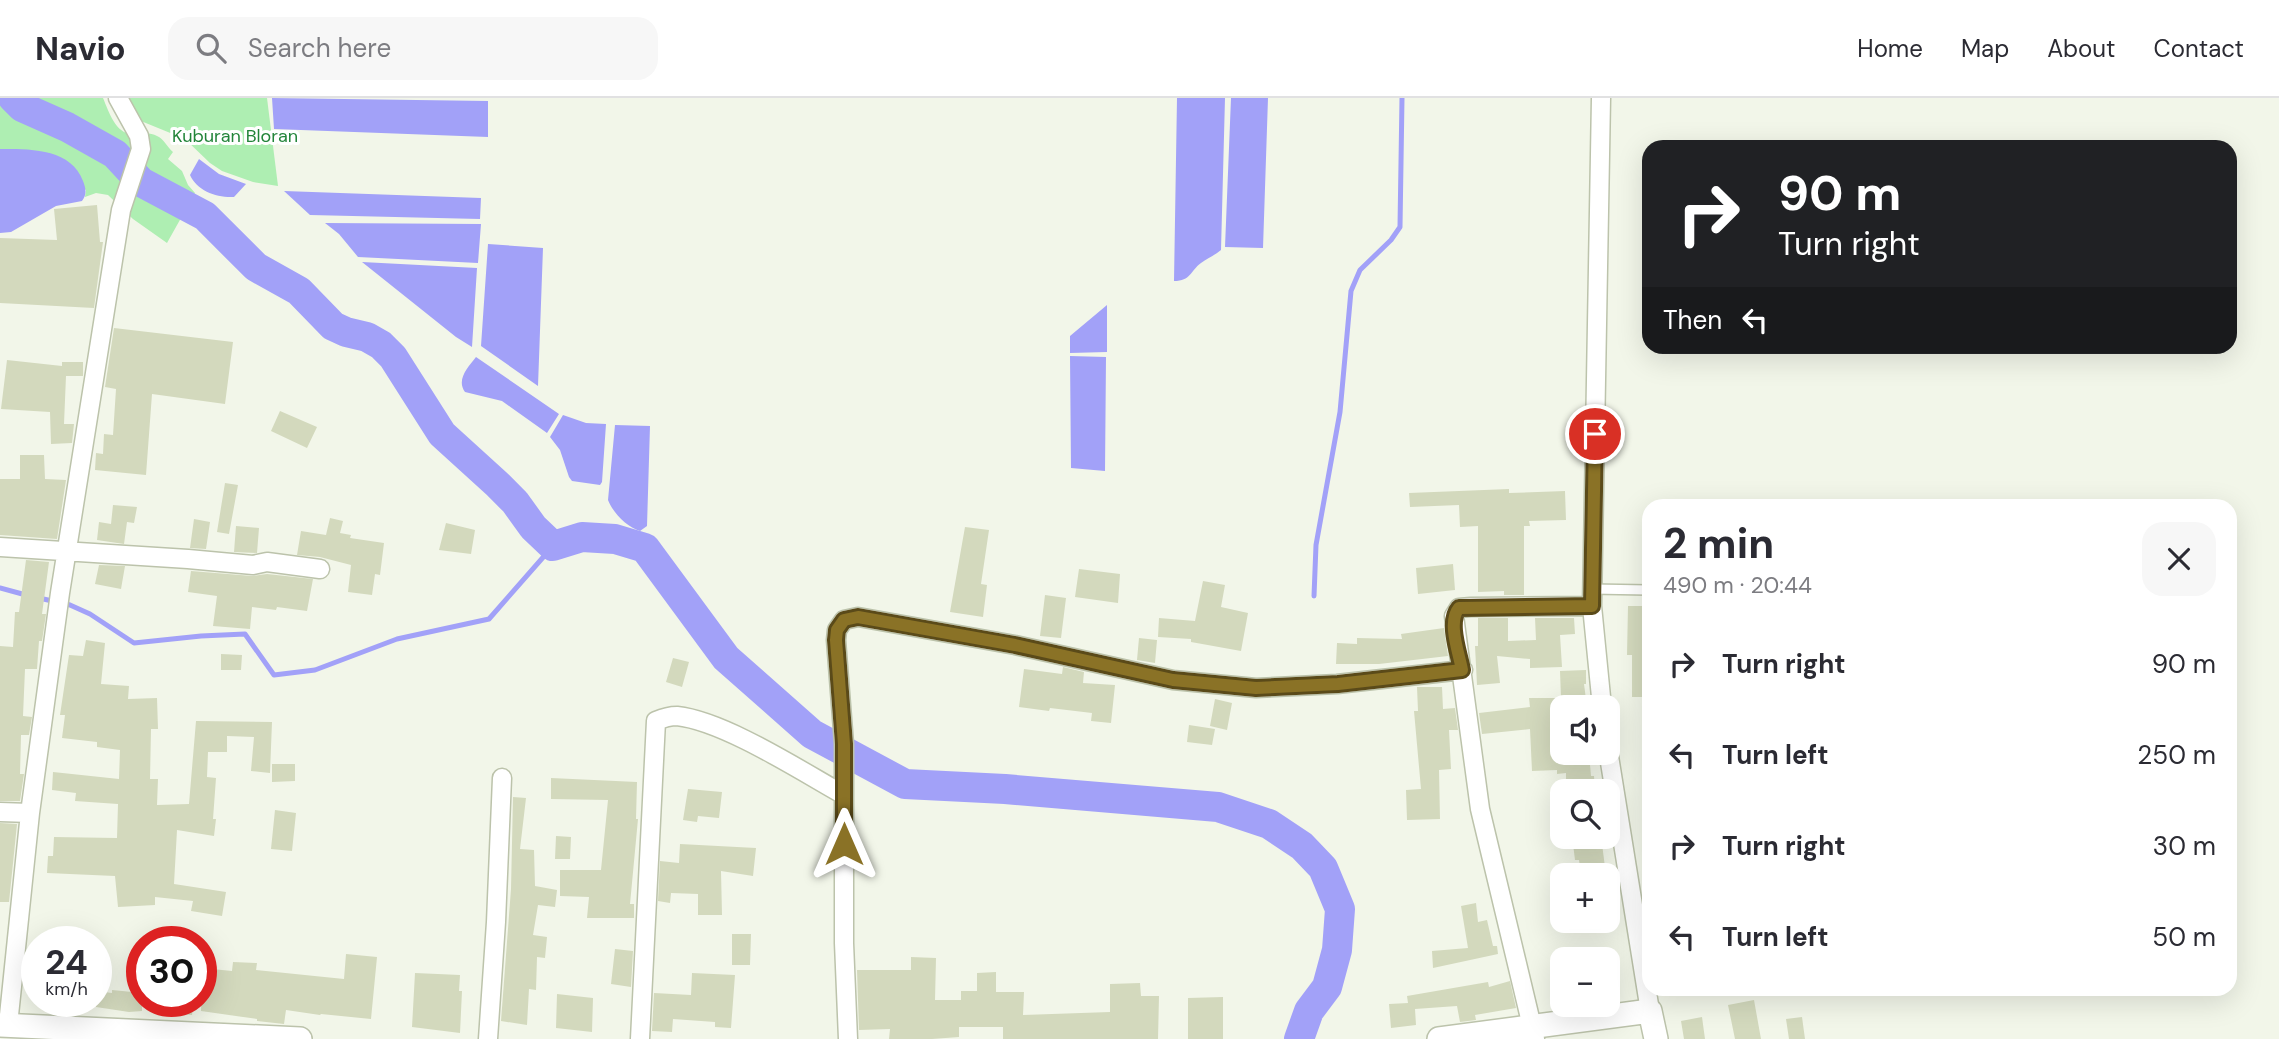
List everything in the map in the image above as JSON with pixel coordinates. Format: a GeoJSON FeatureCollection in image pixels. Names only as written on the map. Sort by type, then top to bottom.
{"type":"FeatureCollection","features":[{"type":"Feature","properties":{"kind":"street"},"geometry":{"type":"LineString","coordinates":[[118,98],[139,136],[141,149],[121,210],[66,552],[4,1025],[300,1039]]}},
{"type":"Feature","properties":{"kind":"street"},"geometry":{"type":"LineString","coordinates":[[1601,98],[1592,597],[1601,695]]}},
{"type":"Feature","properties":{"kind":"street"},"geometry":{"type":"LineString","coordinates":[[0,547],[188,558],[253,565],[267,562],[320,569]]}},
{"type":"Feature","properties":{"kind":"street"},"geometry":{"type":"LineString","coordinates":[[1533,1032],[1480,809],[1454,622],[1459,608],[1592,597]]}},
{"type":"Feature","properties":{"kind":"street"},"geometry":{"type":"LineString","coordinates":[[848,1039],[844,943],[844,744],[837,630],[844,620],[858,617],[1015,645],[1173,680],[1256,688],[1338,684],[1462,670]]}},
{"type":"Feature","properties":{"kind":"street"},"geometry":{"type":"LineString","coordinates":[[640,1039],[656,721],[676,716],[708,724],[844,789]]}},
{"type":"Feature","properties":{"kind":"street"},"geometry":{"type":"LineString","coordinates":[[1610,765],[1642,961]]}},
{"type":"Feature","properties":{"kind":"street"},"geometry":{"type":"LineString","coordinates":[[488,1039],[502,778]]}},
{"type":"Feature","properties":{"kind":"street"},"geometry":{"type":"LineString","coordinates":[[0,812],[30,813]]}},
{"type":"Feature","properties":{"kind":"street"},"geometry":{"type":"LineString","coordinates":[[1648,996],[1656,1039]]}},
{"type":"Feature","properties":{"kind":"street"},"geometry":{"type":"LineString","coordinates":[[1439,1039],[1533,1032],[1650,1011]]}},
{"type":"Feature","properties":{"kind":"lane"},"geometry":{"type":"LineString","coordinates":[[1592,597],[1642,591]]}},
{"type":"Feature","properties":{"kind":"green space"},"geometry":{"type":"Polygon","coordinates":[[[0,98],[103,98],[114,122],[123,131],[128,134],[152,134],[162,139],[173,152],[168,159],[182,171],[195,193],[167,243],[133,219],[108,195],[96,193],[85,197],[86,190],[14,149],[0,149],[0,98]]]}},
{"type":"Feature","properties":{"kind":"green space","name":"Kuburan Bloran"},"geometry":{"type":"Polygon","coordinates":[[[123,98],[267,98],[278,186],[253,182],[222,171],[185,139],[136,119],[123,98]]]}},
{"type":"Feature","properties":{"kind":"shaded area"},"geometry":{"type":"Polygon","coordinates":[[[272,98],[488,101],[488,137],[274,129],[272,98]]]}},
{"type":"Feature","properties":{"kind":"shaded area"},"geometry":{"type":"Polygon","coordinates":[[[1177,98],[1225,98],[1221,250],[1201,263],[1187,277],[1174,281],[1177,98]]]}},
{"type":"Feature","properties":{"kind":"shaded area"},"geometry":{"type":"Polygon","coordinates":[[[1231,98],[1268,98],[1263,248],[1225,247],[1231,98]]]}},
{"type":"Feature","properties":{"kind":"shaded area"},"geometry":{"type":"Polygon","coordinates":[[[0,149],[36,150],[59,156],[77,170],[86,191],[84,198],[82,201],[56,206],[11,232],[0,233],[0,149]]]}},
{"type":"Feature","properties":{"kind":"shaded area"},"geometry":{"type":"Polygon","coordinates":[[[199,159],[219,174],[246,184],[234,197],[208,192],[197,185],[190,175],[199,159]]]}},
{"type":"Feature","properties":{"kind":"shaded area"},"geometry":{"type":"Polygon","coordinates":[[[284,191],[481,198],[480,219],[310,215],[284,191]]]}},
{"type":"Feature","properties":{"kind":"shaded area"},"geometry":{"type":"Polygon","coordinates":[[[325,223],[481,224],[478,263],[358,257],[339,234],[325,223]]]}},
{"type":"Feature","properties":{"kind":"shaded area"},"geometry":{"type":"Polygon","coordinates":[[[488,244],[543,248],[538,386],[481,346],[488,244]]]}},
{"type":"Feature","properties":{"kind":"shaded area"},"geometry":{"type":"Polygon","coordinates":[[[362,262],[477,268],[472,347],[456,337],[362,262]]]}},
{"type":"Feature","properties":{"kind":"shaded area"},"geometry":{"type":"Polygon","coordinates":[[[1107,305],[1107,352],[1070,353],[1070,336],[1107,305]]]}},
{"type":"Feature","properties":{"kind":"shaded area"},"geometry":{"type":"Polygon","coordinates":[[[1070,356],[1106,357],[1105,471],[1071,468],[1070,356]]]}},
{"type":"Feature","properties":{"kind":"shaded area"},"geometry":{"type":"Polygon","coordinates":[[[476,357],[559,414],[547,433],[502,401],[465,392],[462,378],[476,357]]]}},
{"type":"Feature","properties":{"kind":"shaded area"},"geometry":{"type":"Polygon","coordinates":[[[563,415],[586,423],[606,424],[600,485],[572,481],[569,477],[560,450],[550,437],[563,415]]]}},
{"type":"Feature","properties":{"kind":"shaded area"},"geometry":{"type":"Polygon","coordinates":[[[615,425],[650,426],[647,526],[640,531],[621,519],[608,500],[615,425]]]}},
{"type":"Feature","properties":{"kind":"building"},"geometry":{"type":"Polygon","coordinates":[[[97,205],[100,242],[103,242],[94,308],[0,303],[0,238],[57,240],[54,209],[97,205]]]}},
{"type":"Feature","properties":{"kind":"building"},"geometry":{"type":"Polygon","coordinates":[[[114,328],[233,342],[225,404],[152,394],[146,475],[95,470],[96,453],[103,454],[104,434],[113,435],[116,389],[105,387],[114,328]]]}},
{"type":"Feature","properties":{"kind":"building"},"geometry":{"type":"Polygon","coordinates":[[[7,360],[62,366],[62,362],[83,362],[83,376],[66,376],[64,424],[74,424],[72,443],[51,444],[50,412],[1,409],[7,360]]]}},
{"type":"Feature","properties":{"kind":"building"},"geometry":{"type":"Polygon","coordinates":[[[280,411],[317,427],[307,448],[271,431],[280,411]]]}},
{"type":"Feature","properties":{"kind":"building"},"geometry":{"type":"Polygon","coordinates":[[[20,455],[44,455],[45,479],[66,480],[57,539],[0,535],[0,479],[20,479],[20,455]]]}},
{"type":"Feature","properties":{"kind":"building"},"geometry":{"type":"Polygon","coordinates":[[[225,483],[238,485],[229,534],[217,532],[225,483]]]}},
{"type":"Feature","properties":{"kind":"building"},"geometry":{"type":"Polygon","coordinates":[[[1509,489],[1509,493],[1565,491],[1566,520],[1529,521],[1530,526],[1524,526],[1524,595],[1504,595],[1504,591],[1478,592],[1478,526],[1460,527],[1459,505],[1410,507],[1409,493],[1509,489]]]}},
{"type":"Feature","properties":{"kind":"building"},"geometry":{"type":"Polygon","coordinates":[[[113,505],[137,507],[134,523],[127,522],[124,544],[97,540],[99,522],[111,524],[113,505]]]}},
{"type":"Feature","properties":{"kind":"building"},"geometry":{"type":"Polygon","coordinates":[[[330,518],[343,521],[340,533],[351,535],[350,538],[384,543],[380,575],[375,574],[372,595],[348,592],[351,565],[320,557],[297,555],[301,531],[326,535],[330,518]]]}},
{"type":"Feature","properties":{"kind":"building"},"geometry":{"type":"Polygon","coordinates":[[[194,519],[210,522],[206,549],[190,548],[194,519]]]}},
{"type":"Feature","properties":{"kind":"building"},"geometry":{"type":"Polygon","coordinates":[[[446,523],[475,530],[471,554],[439,550],[446,523]]]}},
{"type":"Feature","properties":{"kind":"building"},"geometry":{"type":"Polygon","coordinates":[[[236,526],[259,528],[257,553],[234,552],[236,526]]]}},
{"type":"Feature","properties":{"kind":"building"},"geometry":{"type":"Polygon","coordinates":[[[965,527],[989,530],[981,584],[987,585],[983,617],[950,612],[965,527]]]}},
{"type":"Feature","properties":{"kind":"building"},"geometry":{"type":"Polygon","coordinates":[[[26,560],[49,562],[42,614],[46,614],[42,641],[39,641],[37,669],[25,669],[23,716],[32,717],[29,735],[21,735],[20,774],[24,774],[20,801],[0,801],[0,646],[13,647],[15,612],[19,612],[26,560]]]}},
{"type":"Feature","properties":{"kind":"building"},"geometry":{"type":"Polygon","coordinates":[[[1453,564],[1455,590],[1418,594],[1416,568],[1453,564]]]}},
{"type":"Feature","properties":{"kind":"building"},"geometry":{"type":"Polygon","coordinates":[[[99,565],[125,566],[121,589],[95,584],[99,565]]]}},
{"type":"Feature","properties":{"kind":"building"},"geometry":{"type":"Polygon","coordinates":[[[1079,569],[1120,574],[1118,603],[1075,597],[1079,569]]]}},
{"type":"Feature","properties":{"kind":"building"},"geometry":{"type":"Polygon","coordinates":[[[191,571],[313,579],[307,611],[252,607],[250,629],[213,626],[217,596],[188,592],[191,571]]]}},
{"type":"Feature","properties":{"kind":"building"},"geometry":{"type":"Polygon","coordinates":[[[1203,581],[1225,585],[1221,607],[1248,613],[1241,651],[1191,642],[1191,639],[1158,637],[1159,618],[1195,621],[1203,581]]]}},
{"type":"Feature","properties":{"kind":"building"},"geometry":{"type":"Polygon","coordinates":[[[1045,595],[1066,598],[1061,638],[1040,636],[1045,595]]]}},
{"type":"Feature","properties":{"kind":"building"},"geometry":{"type":"Polygon","coordinates":[[[1628,606],[1642,606],[1642,697],[1632,697],[1632,655],[1627,655],[1628,606]]]}},
{"type":"Feature","properties":{"kind":"building"},"geometry":{"type":"Polygon","coordinates":[[[1478,618],[1508,618],[1508,641],[1536,640],[1535,618],[1574,618],[1575,634],[1560,635],[1562,667],[1530,668],[1530,659],[1497,656],[1500,683],[1477,685],[1475,646],[1478,646],[1478,618]]]}},
{"type":"Feature","properties":{"kind":"building"},"geometry":{"type":"Polygon","coordinates":[[[1444,628],[1448,656],[1379,664],[1336,664],[1337,643],[1357,644],[1357,638],[1402,639],[1401,634],[1444,628]]]}},
{"type":"Feature","properties":{"kind":"building"},"geometry":{"type":"Polygon","coordinates":[[[1139,638],[1157,640],[1155,663],[1137,660],[1139,638]]]}},
{"type":"Feature","properties":{"kind":"building"},"geometry":{"type":"Polygon","coordinates":[[[86,640],[105,643],[101,684],[129,686],[128,699],[157,698],[158,729],[151,729],[150,779],[158,779],[157,805],[189,804],[196,721],[272,722],[270,773],[251,771],[254,737],[227,736],[227,752],[208,752],[207,777],[216,778],[214,836],[177,830],[174,884],[226,892],[222,916],[191,911],[193,901],[155,897],[155,905],[118,907],[115,876],[47,873],[48,856],[53,856],[54,837],[117,838],[118,804],[75,801],[76,793],[52,790],[53,772],[119,779],[120,750],[97,747],[97,742],[62,738],[65,715],[60,715],[69,655],[83,656],[86,640]]]}},
{"type":"Feature","properties":{"kind":"building"},"geometry":{"type":"Polygon","coordinates":[[[221,654],[242,655],[241,670],[221,670],[221,654]]]}},
{"type":"Feature","properties":{"kind":"building"},"geometry":{"type":"Polygon","coordinates":[[[673,658],[689,662],[682,687],[666,682],[673,658]]]}},
{"type":"Feature","properties":{"kind":"building"},"geometry":{"type":"Polygon","coordinates":[[[1063,667],[1084,672],[1083,683],[1115,685],[1111,723],[1091,721],[1092,713],[1019,707],[1024,669],[1062,674],[1063,667]]]}},
{"type":"Feature","properties":{"kind":"building"},"geometry":{"type":"Polygon","coordinates":[[[1586,670],[1585,695],[1561,695],[1560,671],[1586,670]]]}},
{"type":"Feature","properties":{"kind":"building"},"geometry":{"type":"Polygon","coordinates":[[[1417,687],[1442,687],[1443,709],[1455,708],[1458,730],[1449,730],[1451,769],[1439,770],[1440,819],[1407,820],[1406,790],[1421,789],[1414,711],[1418,711],[1417,687]]]}},
{"type":"Feature","properties":{"kind":"building"},"geometry":{"type":"Polygon","coordinates":[[[1529,698],[1550,698],[1550,765],[1590,765],[1591,776],[1594,779],[1566,779],[1566,773],[1557,774],[1557,770],[1532,771],[1530,729],[1482,734],[1479,713],[1530,707],[1529,698]]]}},
{"type":"Feature","properties":{"kind":"building"},"geometry":{"type":"Polygon","coordinates":[[[1215,699],[1232,703],[1227,730],[1210,726],[1215,699]]]}},
{"type":"Feature","properties":{"kind":"building"},"geometry":{"type":"Polygon","coordinates":[[[1189,725],[1215,729],[1212,745],[1187,742],[1189,725]]]}},
{"type":"Feature","properties":{"kind":"building"},"geometry":{"type":"Polygon","coordinates":[[[272,764],[295,764],[295,781],[272,782],[272,764]]]}},
{"type":"Feature","properties":{"kind":"building"},"geometry":{"type":"Polygon","coordinates":[[[551,778],[637,782],[638,819],[630,904],[634,904],[634,918],[587,918],[589,897],[560,896],[560,870],[601,870],[608,800],[551,799],[551,778]]]}},
{"type":"Feature","properties":{"kind":"building"},"geometry":{"type":"Polygon","coordinates":[[[688,789],[722,792],[719,818],[698,816],[697,822],[683,820],[688,789]]]}},
{"type":"Feature","properties":{"kind":"building"},"geometry":{"type":"Polygon","coordinates":[[[513,797],[526,798],[520,849],[534,850],[535,886],[557,890],[555,907],[538,905],[533,935],[547,937],[545,958],[537,957],[536,990],[529,989],[527,1025],[501,1021],[511,889],[513,797]]]}},
{"type":"Feature","properties":{"kind":"building"},"geometry":{"type":"Polygon","coordinates":[[[275,810],[296,813],[292,851],[271,849],[275,810]]]}},
{"type":"Feature","properties":{"kind":"building"},"geometry":{"type":"Polygon","coordinates":[[[0,823],[17,824],[9,902],[0,902],[0,823]]]}},
{"type":"Feature","properties":{"kind":"building"},"geometry":{"type":"Polygon","coordinates":[[[556,836],[571,837],[570,859],[555,859],[556,836]]]}},
{"type":"Feature","properties":{"kind":"building"},"geometry":{"type":"Polygon","coordinates":[[[680,844],[756,848],[753,876],[721,871],[722,915],[698,915],[698,894],[671,893],[670,903],[658,901],[660,861],[679,863],[680,844]]]}},
{"type":"Feature","properties":{"kind":"building"},"geometry":{"type":"Polygon","coordinates":[[[1574,849],[1603,849],[1604,863],[1579,863],[1579,860],[1575,860],[1574,849]]]}},
{"type":"Feature","properties":{"kind":"building"},"geometry":{"type":"Polygon","coordinates":[[[1476,903],[1478,922],[1487,920],[1493,946],[1497,946],[1498,954],[1433,968],[1432,951],[1468,948],[1461,906],[1476,903]]]}},
{"type":"Feature","properties":{"kind":"building"},"geometry":{"type":"Polygon","coordinates":[[[732,934],[751,934],[750,965],[732,965],[732,934]]]}},
{"type":"Feature","properties":{"kind":"building"},"geometry":{"type":"Polygon","coordinates":[[[615,949],[633,951],[631,987],[611,984],[615,949]]]}},
{"type":"Feature","properties":{"kind":"building"},"geometry":{"type":"Polygon","coordinates":[[[346,954],[377,957],[371,1019],[286,1010],[284,1024],[217,1013],[217,970],[232,971],[233,962],[257,963],[256,970],[344,979],[346,954]]]}},
{"type":"Feature","properties":{"kind":"building"},"geometry":{"type":"Polygon","coordinates":[[[911,957],[936,958],[935,1000],[961,1000],[961,991],[977,991],[977,973],[996,972],[996,992],[1024,992],[1023,1015],[1110,1012],[1110,984],[1140,983],[1141,996],[1159,996],[1158,1039],[1003,1039],[1003,1027],[959,1027],[959,1037],[889,1039],[890,1029],[859,1030],[857,970],[911,970],[911,957]]]}},
{"type":"Feature","properties":{"kind":"building"},"geometry":{"type":"Polygon","coordinates":[[[415,973],[460,975],[460,1033],[412,1027],[415,973]]]}},
{"type":"Feature","properties":{"kind":"building"},"geometry":{"type":"Polygon","coordinates":[[[692,973],[735,975],[731,1028],[715,1027],[715,1022],[673,1019],[672,1032],[652,1031],[654,993],[691,995],[692,973]]]}},
{"type":"Feature","properties":{"kind":"building"},"geometry":{"type":"Polygon","coordinates":[[[1510,981],[1516,1008],[1475,1015],[1476,1020],[1460,1022],[1457,1006],[1415,1009],[1416,1025],[1391,1028],[1389,1004],[1408,1003],[1407,996],[1488,982],[1489,987],[1510,981]]]}},
{"type":"Feature","properties":{"kind":"building"},"geometry":{"type":"Polygon","coordinates":[[[112,990],[126,991],[126,1012],[112,1009],[112,990]]]}},
{"type":"Feature","properties":{"kind":"building"},"geometry":{"type":"Polygon","coordinates":[[[557,994],[593,998],[592,1032],[556,1028],[557,994]]]}},
{"type":"Feature","properties":{"kind":"building"},"geometry":{"type":"Polygon","coordinates":[[[1223,997],[1223,1039],[1188,1039],[1188,998],[1223,997]]]}},
{"type":"Feature","properties":{"kind":"building"},"geometry":{"type":"Polygon","coordinates":[[[1754,1000],[1761,1039],[1735,1039],[1728,1005],[1754,1000]]]}},
{"type":"Feature","properties":{"kind":"building"},"geometry":{"type":"Polygon","coordinates":[[[1702,1017],[1705,1039],[1684,1039],[1681,1021],[1702,1017]]]}},
{"type":"Feature","properties":{"kind":"building"},"geometry":{"type":"Polygon","coordinates":[[[1802,1017],[1805,1039],[1789,1039],[1786,1019],[1802,1017]]]}},
{"type":"Feature","properties":{"kind":"waterway"},"geometry":{"type":"LineString","coordinates":[[13,98],[22,107],[67,127],[115,154],[141,182],[205,216],[256,267],[299,291],[333,326],[367,337],[381,345],[393,357],[442,434],[515,502],[533,527],[553,546],[582,537],[615,539],[645,548],[726,658],[812,734],[905,784],[1005,789],[1218,807],[1269,824],[1302,846],[1323,868],[1340,909],[1337,950],[1327,987],[1309,1011],[1299,1039]]}},
{"type":"Feature","properties":{"kind":"waterway"},"geometry":{"type":"LineString","coordinates":[[1314,596],[1316,545],[1340,412],[1351,291],[1360,270],[1391,240],[1400,227],[1402,98]]}},
{"type":"Feature","properties":{"kind":"waterway"},"geometry":{"type":"LineString","coordinates":[[39,598],[70,605],[90,614],[134,643],[245,634],[274,675],[315,670],[397,639],[489,619],[553,546]]}},
{"type":"Feature","properties":{"kind":"waterway"},"geometry":{"type":"LineString","coordinates":[[0,588],[26,595]]}},
{"type":"Feature","properties":{"kind":"route"},"geometry":{"type":"LineString","coordinates":[[844,844],[844,744],[836,640],[837,630],[844,620],[858,617],[1015,645],[1173,680],[1256,688],[1338,684],[1462,670],[1454,622],[1459,608],[1592,606],[1595,434]]}}]}
